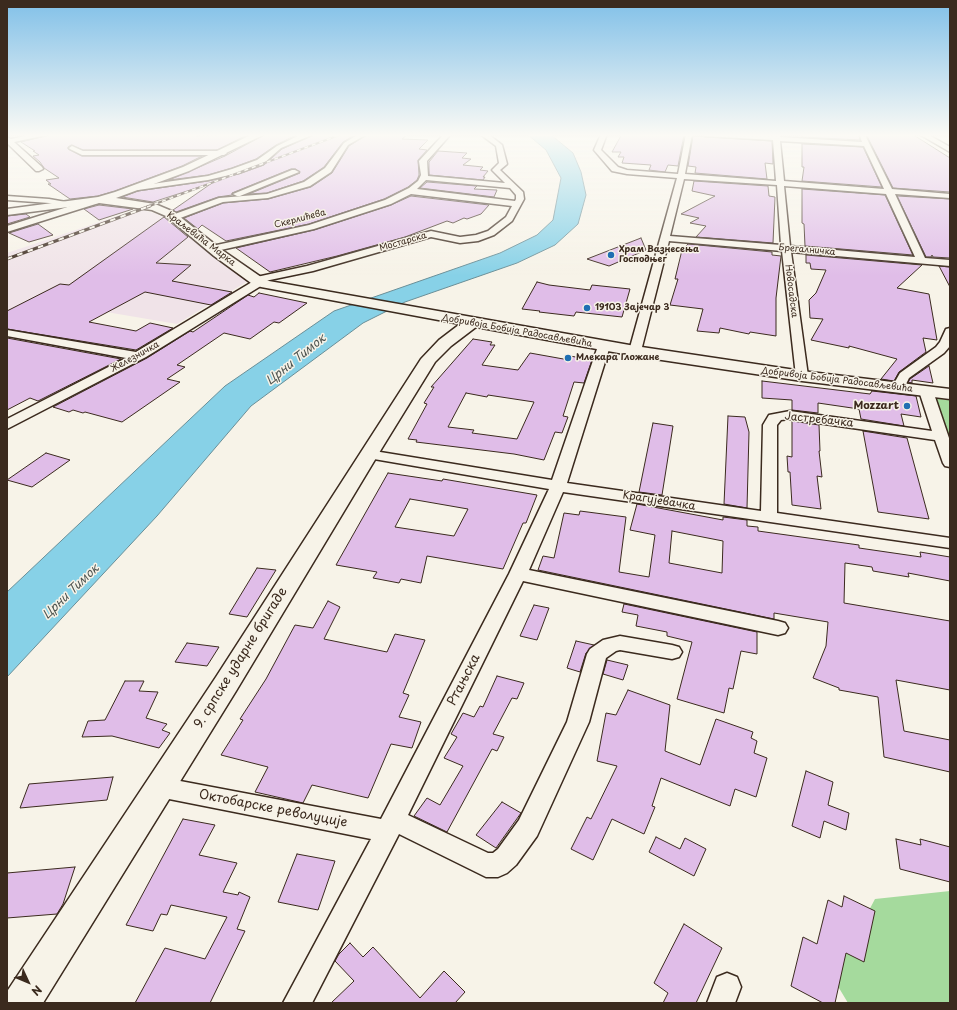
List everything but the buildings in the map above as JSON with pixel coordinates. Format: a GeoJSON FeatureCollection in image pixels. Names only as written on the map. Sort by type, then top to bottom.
{"type":"FeatureCollection","features":[{"type":"Feature","properties":{"kind":"street"},"geometry":{"type":"LineString","coordinates":[[7,229],[138,188],[155,181]]}},
{"type":"Feature","properties":{"kind":"street"},"geometry":{"type":"LineString","coordinates":[[138,188],[186,181]]}},
{"type":"Feature","properties":{"kind":"street"},"geometry":{"type":"LineString","coordinates":[[175,217],[271,181]]}},
{"type":"Feature","properties":{"kind":"street"},"geometry":{"type":"LineString","coordinates":[[222,200],[268,196],[306,184],[311,181]]}},
{"type":"Feature","properties":{"kind":"street","name":"Скерлићева"},"geometry":{"type":"LineString","coordinates":[[212,249],[340,219],[383,204],[410,191],[421,181]]}},
{"type":"Feature","properties":{"kind":"street"},"geometry":{"type":"LineString","coordinates":[[458,181],[512,186]]}},
{"type":"Feature","properties":{"kind":"street"},"geometry":{"type":"LineString","coordinates":[[410,191],[517,204],[520,199],[520,194],[507,181]]}},
{"type":"Feature","properties":{"kind":"street"},"geometry":{"type":"LineString","coordinates":[[635,351],[680,181]]}},
{"type":"Feature","properties":{"kind":"street"},"geometry":{"type":"LineString","coordinates":[[750,181],[950,196]]}},
{"type":"Feature","properties":{"kind":"street"},"geometry":{"type":"LineString","coordinates":[[884,181],[922,261]]}},
{"type":"Feature","properties":{"kind":"street","name":"Новосадска"},"geometry":{"type":"LineString","coordinates":[[781,183],[786,248],[802,376]]}},
{"type":"Feature","properties":{"kind":"street"},"geometry":{"type":"LineString","coordinates":[[7,198],[49,201],[63,204]]}},
{"type":"Feature","properties":{"kind":"street"},"geometry":{"type":"LineString","coordinates":[[13,212],[99,200]]}},
{"type":"Feature","properties":{"kind":"street","name":"Краљевића Марка"},"geometry":{"type":"LineString","coordinates":[[99,200],[140,204],[155,208],[175,217],[212,249],[258,281],[322,295]]}},
{"type":"Feature","properties":{"kind":"street","name":"Мостарска"},"geometry":{"type":"LineString","coordinates":[[258,281],[309,269],[431,234],[460,240],[485,236],[509,219],[517,204]]}},
{"type":"Feature","properties":{"kind":"street"},"geometry":{"type":"LineString","coordinates":[[13,212],[29,221]]}},
{"type":"Feature","properties":{"kind":"street","name":"Брегалничка"},"geometry":{"type":"LineString","coordinates":[[664,238],[950,263]]}},
{"type":"Feature","properties":{"kind":"street","name":"Железничка"},"geometry":{"type":"LineString","coordinates":[[7,425],[137,356],[258,281]]}},
{"type":"Feature","properties":{"kind":"street","name":"Добривоја Бобија Радосављевића"},"geometry":{"type":"LineString","coordinates":[[322,295],[635,351],[802,376],[950,394]]}},
{"type":"Feature","properties":{"kind":"street","name":"9. српске ударне бригаде"},"geometry":{"type":"LineString","coordinates":[[21,1003],[226,684],[368,454],[429,359],[445,343],[460,320]]}},
{"type":"Feature","properties":{"kind":"street"},"geometry":{"type":"LineString","coordinates":[[898,387],[904,376],[948,344],[950,331]]}},
{"type":"Feature","properties":{"kind":"street"},"geometry":{"type":"LineString","coordinates":[[7,332],[137,356]]}},
{"type":"Feature","properties":{"kind":"street","name":"Ртањска"},"geometry":{"type":"LineString","coordinates":[[297,1003],[518,574],[558,486],[604,346]]}},
{"type":"Feature","properties":{"kind":"street"},"geometry":{"type":"LineString","coordinates":[[926,391],[950,463]]}},
{"type":"Feature","properties":{"kind":"street","name":"Јастребачка"},"geometry":{"type":"LineString","coordinates":[[769,518],[770,425],[774,418],[790,415],[941,437]]}},
{"type":"Feature","properties":{"kind":"street","name":"Крагујевачка"},"geometry":{"type":"LineString","coordinates":[[368,454],[558,486],[769,518],[950,543]]}},
{"type":"Feature","properties":{"kind":"street"},"geometry":{"type":"LineString","coordinates":[[518,574],[778,628]]}},
{"type":"Feature","properties":{"kind":"street","name":"Октобарске револуције"},"geometry":{"type":"LineString","coordinates":[[159,787],[390,825],[486,865],[498,865],[507,857],[528,828],[578,722],[597,654],[610,645],[620,643],[672,652]]}},
{"type":"Feature","properties":{"kind":"shaded area"},"geometry":{"type":"Polygon","coordinates":[[[138,209],[154,213],[167,219],[248,281],[177,324],[65,305],[7,332],[7,253],[138,209]]]}},
{"type":"Feature","properties":{"kind":"green space"},"geometry":{"type":"Polygon","coordinates":[[[931,398],[950,400],[950,466],[931,398]]]}},
{"type":"Feature","properties":{"kind":"green space"},"geometry":{"type":"Polygon","coordinates":[[[950,891],[950,1003],[848,1003],[833,978],[875,899],[950,891]]]}},
{"type":"Feature","properties":{"kind":"water","name":"Црни Тимок"},"geometry":{"type":"Polygon","coordinates":[[[560,181],[583,181],[586,195],[578,224],[555,245],[517,263],[405,302],[363,323],[251,406],[157,516],[7,677],[7,592],[225,386],[334,311],[500,253],[537,235],[553,220],[560,181]]]}},
{"type":"Feature","properties":{"kind":"railway"},"geometry":{"type":"LineString","coordinates":[[147,207],[216,181]]}},
{"type":"Feature","properties":{"kind":"railway"},"geometry":{"type":"LineString","coordinates":[[7,259],[150,206]]}},
{"type":"Feature","properties":{"kind":"place","name":"Храм Вазнесења Господњег"},"geometry":{"type":"Point","coordinates":[611,255]}},
{"type":"Feature","properties":{"kind":"place","name":"19103 Зајечар 3"},"geometry":{"type":"Point","coordinates":[587,308]}},
{"type":"Feature","properties":{"kind":"place","name":"Млекара Гложане"},"geometry":{"type":"Point","coordinates":[568,358]}},
{"type":"Feature","properties":{"kind":"place","name":"Mozzart"},"geometry":{"type":"Point","coordinates":[907,406]}}]}
